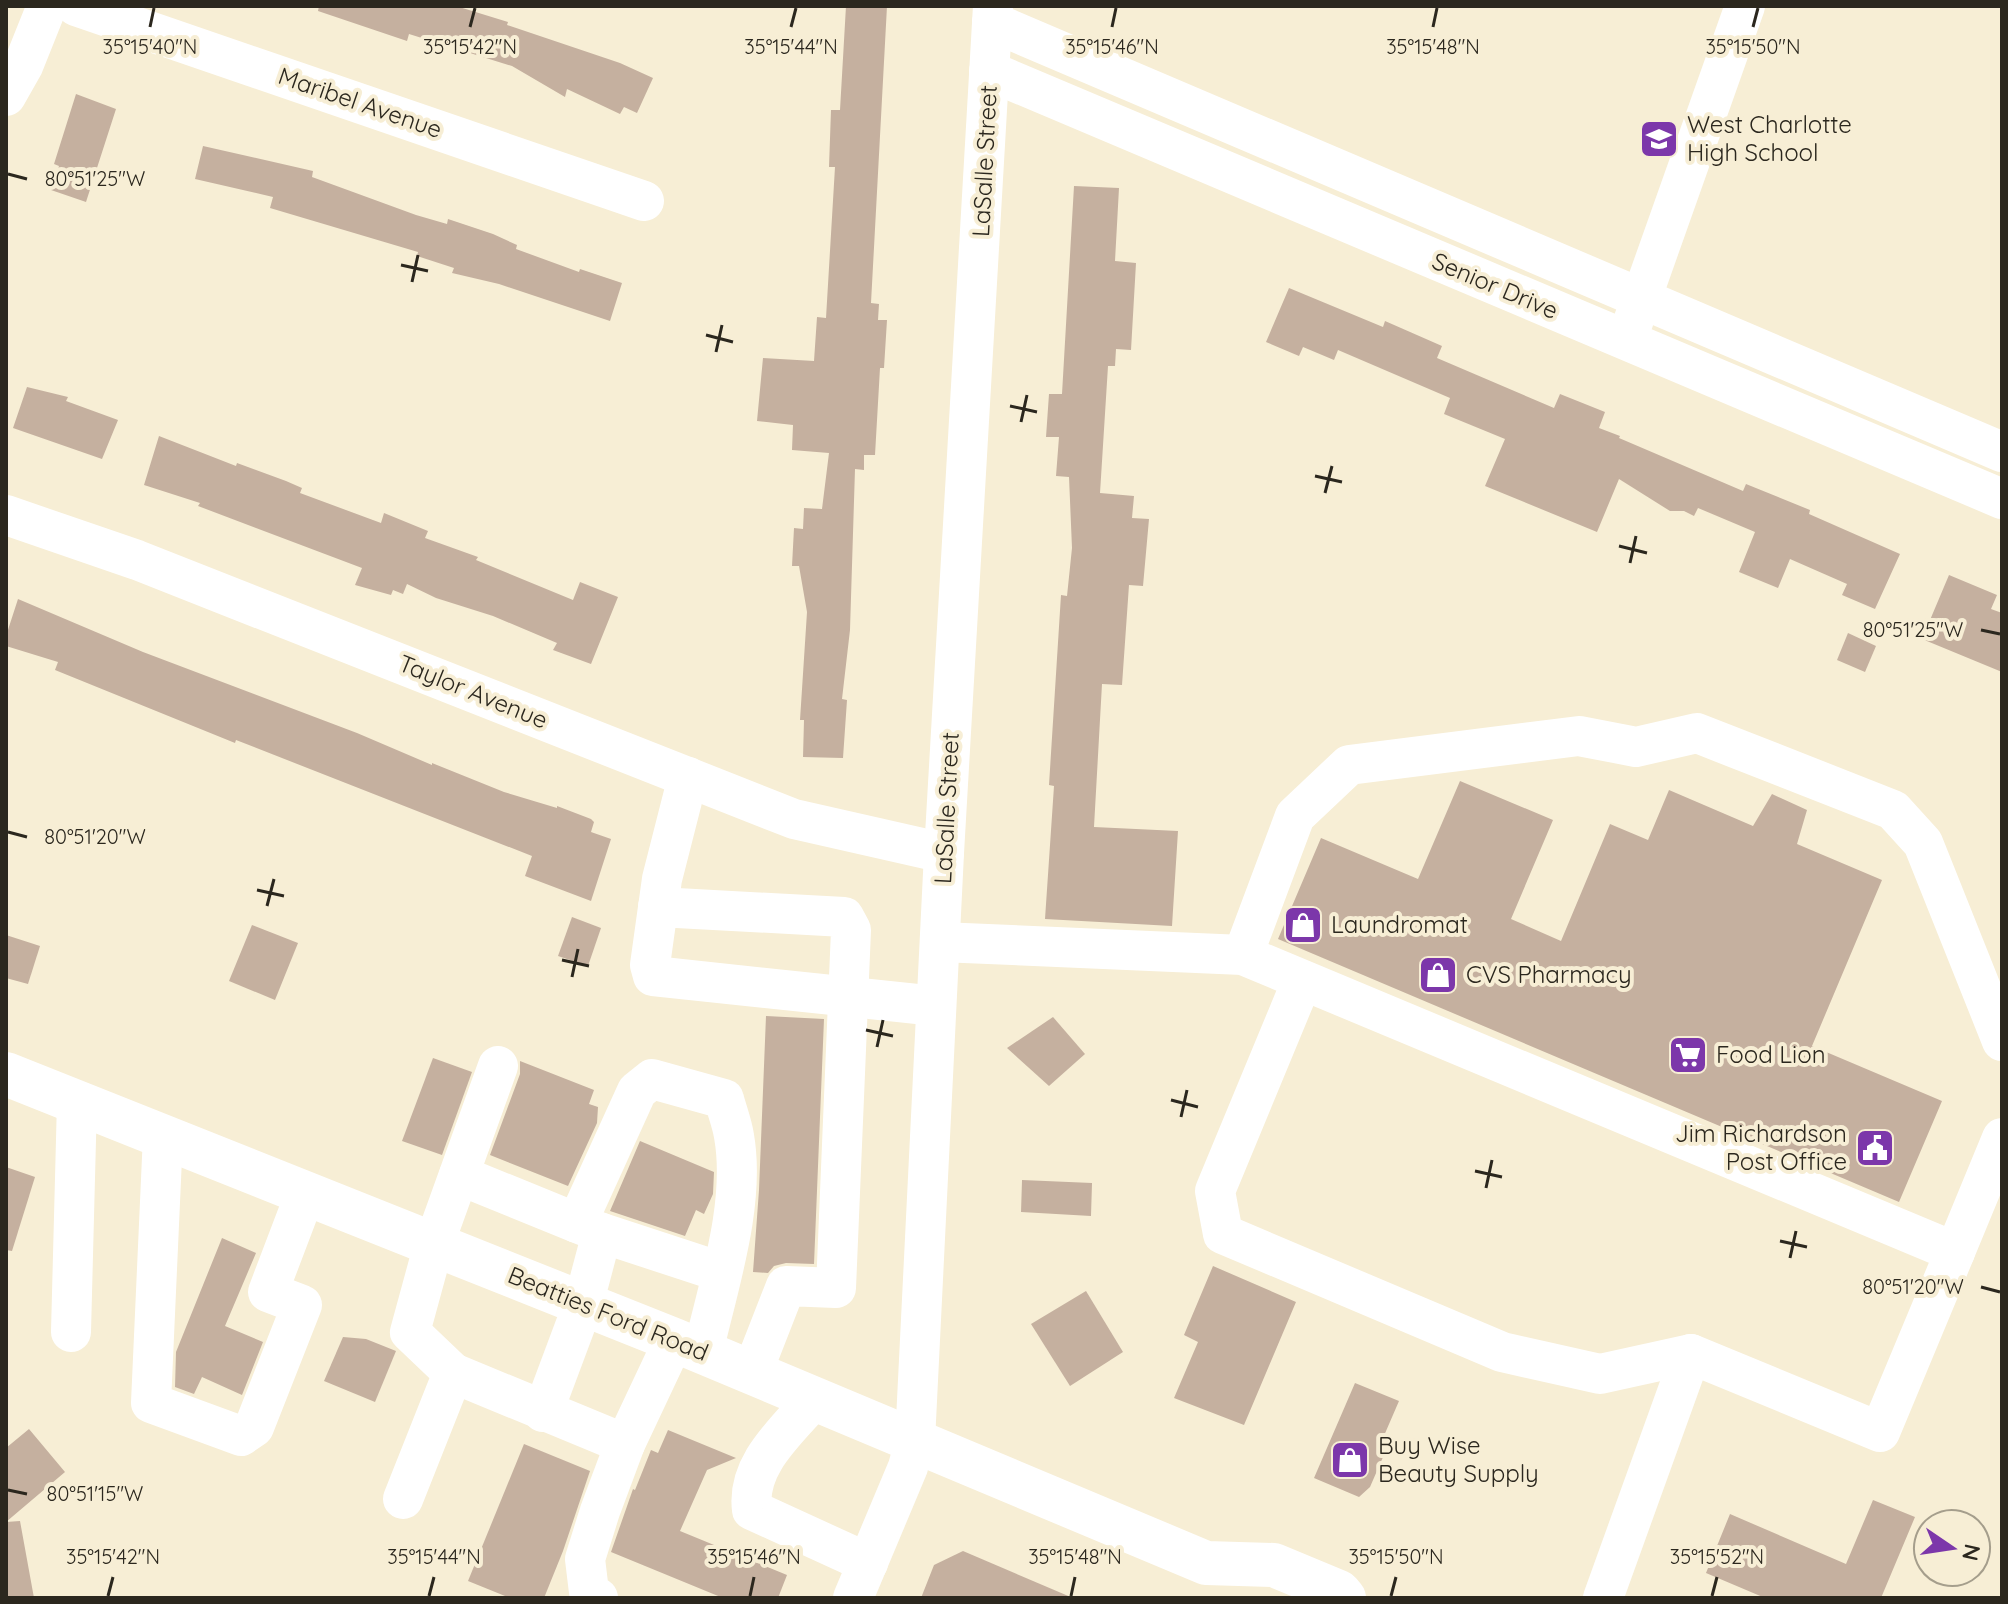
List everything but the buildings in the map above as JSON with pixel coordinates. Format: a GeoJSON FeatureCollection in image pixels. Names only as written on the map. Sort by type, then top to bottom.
{"type":"FeatureCollection","features":[{"type":"Feature","properties":{"kind":"main road","name":"Beatties Ford Road"},"geometry":{"type":"LineString","coordinates":[[6,1074],[688,1346],[1206,1563],[1274,1565],[1339,1592],[1344,1598]]}},
{"type":"Feature","properties":{"kind":"main road","name":"Beatties Ford Road"},"geometry":{"type":"LineString","coordinates":[[1206,1563],[1242,1598]]}},
{"type":"Feature","properties":{"kind":"street"},"geometry":{"type":"LineString","coordinates":[[6,96],[23,66],[47,6]]}},
{"type":"Feature","properties":{"kind":"street","name":"Maribel Avenue"},"geometry":{"type":"LineString","coordinates":[[76,6],[644,201]]}},
{"type":"Feature","properties":{"kind":"street"},"geometry":{"type":"LineString","coordinates":[[1626,341],[1745,6]]}},
{"type":"Feature","properties":{"kind":"street","name":"Senior Drive"},"geometry":{"type":"LineString","coordinates":[[993,14],[1641,299],[2002,452]]}},
{"type":"Feature","properties":{"kind":"street","name":"LaSalle Street"},"geometry":{"type":"LineString","coordinates":[[860,1580],[908,1467],[915,1441],[944,853],[993,14]]}},
{"type":"Feature","properties":{"kind":"street","name":"Senior Drive"},"geometry":{"type":"LineString","coordinates":[[989,71],[2002,499]]}},
{"type":"Feature","properties":{"kind":"street"},"geometry":{"type":"LineString","coordinates":[[1846,434],[1863,393]]}},
{"type":"Feature","properties":{"kind":"street","name":"Taylor Avenue"},"geometry":{"type":"LineString","coordinates":[[6,515],[137,560],[794,819],[944,853]]}},
{"type":"Feature","properties":{"kind":"street"},"geometry":{"type":"LineString","coordinates":[[1243,955],[1295,816],[1349,765],[1579,736],[1636,747],[1697,733],[1893,810],[1923,843],[2002,1041]]}},
{"type":"Feature","properties":{"kind":"street"},"geometry":{"type":"LineString","coordinates":[[688,777],[662,879],[650,965],[653,976],[936,1006]]}},
{"type":"Feature","properties":{"kind":"street"},"geometry":{"type":"LineString","coordinates":[[658,907],[844,917],[851,930],[836,1288],[786,1286],[752,1373]]}},
{"type":"Feature","properties":{"kind":"street"},"geometry":{"type":"LineString","coordinates":[[940,942],[1243,955],[1955,1252]]}},
{"type":"Feature","properties":{"kind":"street"},"geometry":{"type":"LineString","coordinates":[[1302,981],[1215,1191],[1223,1234],[1502,1352],[1600,1374],[1691,1354],[1880,1432],[2002,1138]]}},
{"type":"Feature","properties":{"kind":"street"},"geometry":{"type":"LineString","coordinates":[[498,1066],[434,1244],[410,1332],[453,1373],[625,1444]]}},
{"type":"Feature","properties":{"kind":"street"},"geometry":{"type":"LineString","coordinates":[[543,1412],[583,1305],[590,1228],[637,1091],[652,1079],[724,1099],[734,1136],[736,1173],[732,1226],[721,1272],[688,1346],[625,1444],[585,1559],[589,1592],[598,1598]]}},
{"type":"Feature","properties":{"kind":"street"},"geometry":{"type":"LineString","coordinates":[[71,1332],[77,1101]]}},
{"type":"Feature","properties":{"kind":"street"},"geometry":{"type":"LineString","coordinates":[[163,1135],[151,1403],[241,1436],[254,1427],[302,1305],[268,1292],[306,1192]]}},
{"type":"Feature","properties":{"kind":"street"},"geometry":{"type":"LineString","coordinates":[[459,1175],[590,1228],[721,1272]]}},
{"type":"Feature","properties":{"kind":"street"},"geometry":{"type":"LineString","coordinates":[[1603,1598],[1691,1354]]}},
{"type":"Feature","properties":{"kind":"street"},"geometry":{"type":"LineString","coordinates":[[403,1499],[453,1373]]}},
{"type":"Feature","properties":{"kind":"street"},"geometry":{"type":"LineString","coordinates":[[815,1398],[761,1461],[750,1492],[752,1510],[860,1580]]}},
{"type":"Feature","properties":{"kind":"place","name":"West Charlotte High School"},"geometry":{"type":"Point","coordinates":[1659,139]}},
{"type":"Feature","properties":{"kind":"place","name":"Laundromat"},"geometry":{"type":"Point","coordinates":[1303,925]}},
{"type":"Feature","properties":{"kind":"place","name":"CVS Pharmacy"},"geometry":{"type":"Point","coordinates":[1438,975]}},
{"type":"Feature","properties":{"kind":"place","name":"Food Lion"},"geometry":{"type":"Point","coordinates":[1688,1055]}},
{"type":"Feature","properties":{"kind":"place","name":"Jim Richardson Post Office"},"geometry":{"type":"Point","coordinates":[1875,1148]}},
{"type":"Feature","properties":{"kind":"place","name":"Buy Wise Beauty Supply"},"geometry":{"type":"Point","coordinates":[1350,1460]}}]}
